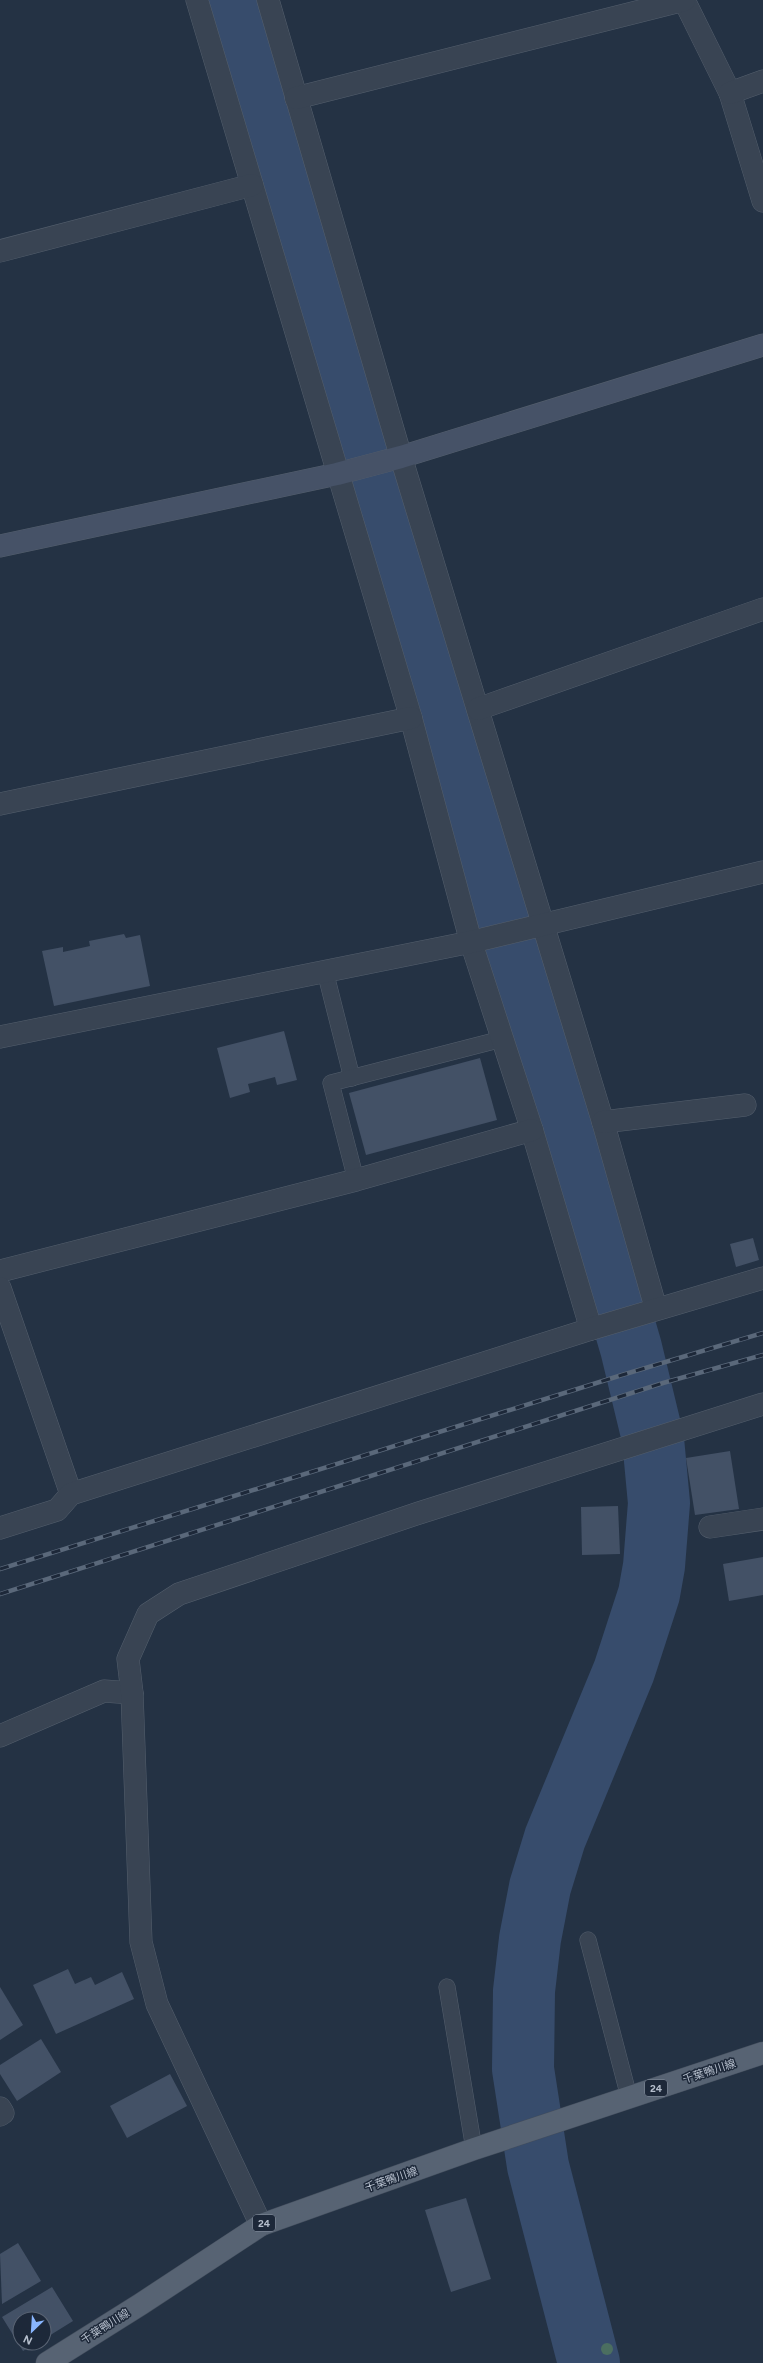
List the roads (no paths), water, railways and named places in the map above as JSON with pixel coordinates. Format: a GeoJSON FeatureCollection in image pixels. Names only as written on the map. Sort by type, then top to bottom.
{"type":"FeatureCollection","features":[{"type":"Feature","properties":{"kind":"main road","name":"千葉鴨川線"},"geometry":{"type":"LineString","coordinates":[[47,2363],[141,2304],[261,2224],[474,2149],[763,2053]]}},
{"type":"Feature","properties":{"kind":"street"},"geometry":{"type":"LineString","coordinates":[[197,0],[337,474],[411,718],[471,942],[532,1130],[591,1329]]}},
{"type":"Feature","properties":{"kind":"street"},"geometry":{"type":"LineString","coordinates":[[268,0],[401,457],[544,924],[603,1122],[656,1309]]}},
{"type":"Feature","properties":{"kind":"street"},"geometry":{"type":"LineString","coordinates":[[296,98],[684,0],[730,93],[763,201]]}},
{"type":"Feature","properties":{"kind":"street"},"geometry":{"type":"LineString","coordinates":[[730,93],[763,81]]}},
{"type":"Feature","properties":{"kind":"street"},"geometry":{"type":"LineString","coordinates":[[0,251],[252,185]]}},
{"type":"Feature","properties":{"kind":"street"},"geometry":{"type":"LineString","coordinates":[[0,546],[337,474],[401,457],[763,345]]}},
{"type":"Feature","properties":{"kind":"street"},"geometry":{"type":"LineString","coordinates":[[478,709],[763,609]]}},
{"type":"Feature","properties":{"kind":"street"},"geometry":{"type":"LineString","coordinates":[[0,804],[411,718]]}},
{"type":"Feature","properties":{"kind":"street"},"geometry":{"type":"LineString","coordinates":[[0,1037],[471,942],[763,872]]}},
{"type":"Feature","properties":{"kind":"street"},"geometry":{"type":"LineString","coordinates":[[603,1122],[745,1105]]}},
{"type":"Feature","properties":{"kind":"street"},"geometry":{"type":"LineString","coordinates":[[0,1271],[356,1180],[532,1130]]}},
{"type":"Feature","properties":{"kind":"street"},"geometry":{"type":"LineString","coordinates":[[0,1528],[57,1510],[71,1494],[591,1329],[763,1278]]}},
{"type":"Feature","properties":{"kind":"street"},"geometry":{"type":"LineString","coordinates":[[0,1288],[71,1494]]}},
{"type":"Feature","properties":{"kind":"street"},"geometry":{"type":"LineString","coordinates":[[261,2224],[157,2004],[140,1942],[132,1693],[128,1659],[148,1614],[179,1594],[419,1513],[763,1404]]}},
{"type":"Feature","properties":{"kind":"street"},"geometry":{"type":"LineString","coordinates":[[710,1527],[763,1519]]}},
{"type":"Feature","properties":{"kind":"street"},"geometry":{"type":"LineString","coordinates":[[0,1736],[104,1691],[132,1693]]}},
{"type":"Feature","properties":{"kind":"street"},"geometry":{"type":"LineString","coordinates":[[0,2108],[3,2113],[0,2116]]}},
{"type":"Feature","properties":{"kind":"lane"},"geometry":{"type":"LineString","coordinates":[[325,972],[352,1078]]}},
{"type":"Feature","properties":{"kind":"lane"},"geometry":{"type":"LineString","coordinates":[[356,1180],[331,1083],[502,1039]]}},
{"type":"Feature","properties":{"kind":"lane"},"geometry":{"type":"LineString","coordinates":[[588,1940],[629,2097]]}},
{"type":"Feature","properties":{"kind":"lane"},"geometry":{"type":"LineString","coordinates":[[448,1987],[474,2149]]}},
{"type":"Feature","properties":{"kind":"waterway"},"geometry":{"type":"LineString","coordinates":[[225,0],[566,1125],[631,1348],[653,1439],[659,1503],[654,1566],[649,1594],[624,1671],[555,1838],[540,1887],[530,1939],[524,1991],[523,2069],[538,2166],[589,2363]]}},
{"type":"Feature","properties":{"kind":"railway"},"geometry":{"type":"LineString","coordinates":[[0,1569],[622,1375],[763,1333]]}},
{"type":"Feature","properties":{"kind":"railway"},"geometry":{"type":"LineString","coordinates":[[0,1594],[663,1383],[763,1355]]}}]}
